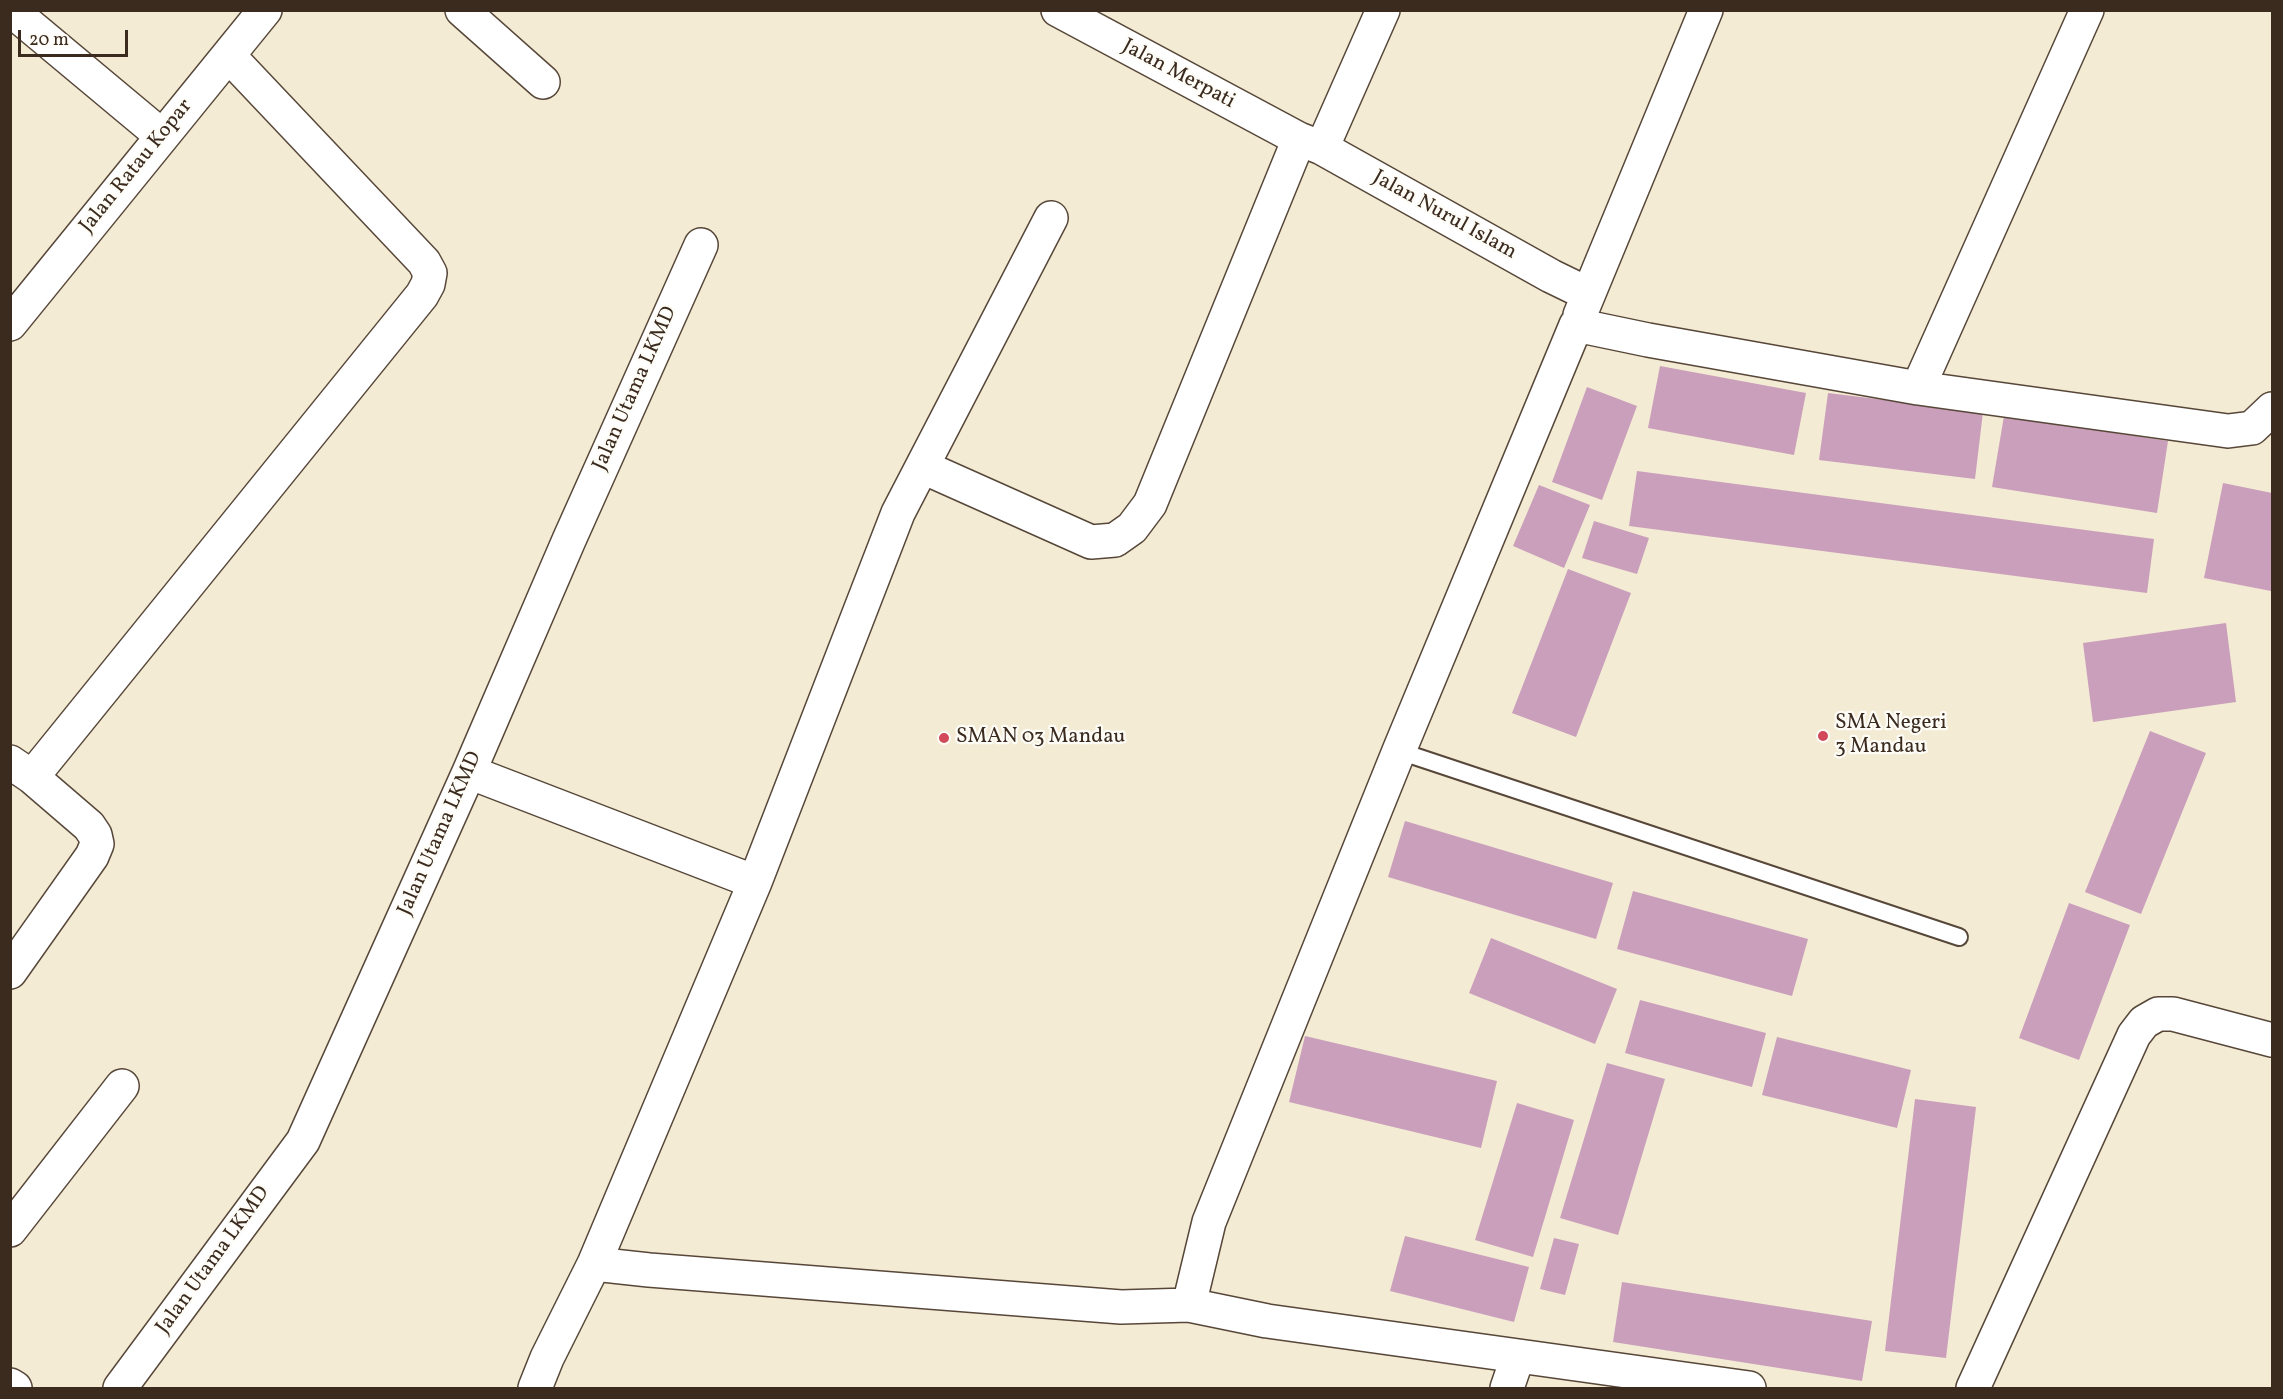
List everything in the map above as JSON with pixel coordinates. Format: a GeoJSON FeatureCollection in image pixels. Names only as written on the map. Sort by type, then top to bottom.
{"type":"FeatureCollection","features":[{"type":"Feature","properties":{"kind":"street"},"geometry":{"type":"LineString","coordinates":[[11,10],[162,136]]}},
{"type":"Feature","properties":{"kind":"street","name":"Jalan Ratau Kopar"},"geometry":{"type":"LineString","coordinates":[[10,324],[265,10]]}},
{"type":"Feature","properties":{"kind":"street"},"geometry":{"type":"LineString","coordinates":[[462,10],[543,82]]}},
{"type":"Feature","properties":{"kind":"street","name":"Jalan Merpati"},"geometry":{"type":"LineString","coordinates":[[1058,10],[1310,143]]}},
{"type":"Feature","properties":{"kind":"street"},"geometry":{"type":"LineString","coordinates":[[922,467],[1091,542],[1115,540],[1132,528],[1150,504],[1310,143],[1383,10]]}},
{"type":"Feature","properties":{"kind":"street"},"geometry":{"type":"LineString","coordinates":[[1189,1305],[1209,1222],[1399,751],[1706,10]]}},
{"type":"Feature","properties":{"kind":"street"},"geometry":{"type":"LineString","coordinates":[[1918,388],[2087,10]]}},
{"type":"Feature","properties":{"kind":"street"},"geometry":{"type":"LineString","coordinates":[[10,972],[92,855],[97,844],[89,826],[21,770],[422,295],[428,284],[430,273],[424,262],[229,56]]}},
{"type":"Feature","properties":{"kind":"street","name":"Jalan Nurul Islam"},"geometry":{"type":"LineString","coordinates":[[1310,143],[1540,270],[1588,294]]}},
{"type":"Feature","properties":{"kind":"street"},"geometry":{"type":"LineString","coordinates":[[535,1389],[547,1358],[594,1264],[755,882],[898,513],[1051,218]]}},
{"type":"Feature","properties":{"kind":"street","name":"Jalan Utama LKMD"},"geometry":{"type":"LineString","coordinates":[[120,1389],[303,1141],[469,772],[569,540],[701,245]]}},
{"type":"Feature","properties":{"kind":"street"},"geometry":{"type":"LineString","coordinates":[[1576,325],[1918,388],[2228,431],[2252,428],[2272,409]]}},
{"type":"Feature","properties":{"kind":"street"},"geometry":{"type":"LineString","coordinates":[[469,772],[755,882]]}},
{"type":"Feature","properties":{"kind":"street"},"geometry":{"type":"LineString","coordinates":[[1973,1389],[2134,1035],[2144,1022],[2158,1014],[2174,1014],[2272,1040]]}},
{"type":"Feature","properties":{"kind":"street"},"geometry":{"type":"LineString","coordinates":[[10,1230],[122,1086]]}},
{"type":"Feature","properties":{"kind":"street"},"geometry":{"type":"LineString","coordinates":[[594,1264],[1121,1307],[1189,1305],[1267,1321],[1749,1389]]}},
{"type":"Feature","properties":{"kind":"street"},"geometry":{"type":"LineString","coordinates":[[1507,1389],[1518,1356]]}},
{"type":"Feature","properties":{"kind":"street"},"geometry":{"type":"LineString","coordinates":[[10,1385],[15,1389]]}},
{"type":"Feature","properties":{"kind":"lane"},"geometry":{"type":"LineString","coordinates":[[1399,751],[1959,937]]}},
{"type":"Feature","properties":{"kind":"building"},"geometry":{"type":"Polygon","coordinates":[[[1660,366],[1806,393],[1794,455],[1648,428],[1660,366]]]}},
{"type":"Feature","properties":{"kind":"building"},"geometry":{"type":"Polygon","coordinates":[[[1587,387],[1637,406],[1602,500],[1552,482],[1587,387]]]}},
{"type":"Feature","properties":{"kind":"building"},"geometry":{"type":"Polygon","coordinates":[[[1828,393],[1983,412],[1975,479],[1819,460],[1828,393]]]}},
{"type":"Feature","properties":{"kind":"building"},"geometry":{"type":"Polygon","coordinates":[[[2004,416],[2168,441],[2157,513],[1992,487],[2004,416]]]}},
{"type":"Feature","properties":{"kind":"building"},"geometry":{"type":"Polygon","coordinates":[[[1637,471],[2154,539],[2147,593],[1629,526],[1637,471]]]}},
{"type":"Feature","properties":{"kind":"building"},"geometry":{"type":"Polygon","coordinates":[[[2223,483],[2272,493],[2271,591],[2204,578],[2223,483]]]}},
{"type":"Feature","properties":{"kind":"building"},"geometry":{"type":"Polygon","coordinates":[[[1539,485],[1590,505],[1564,568],[1513,546],[1539,485]]]}},
{"type":"Feature","properties":{"kind":"building"},"geometry":{"type":"Polygon","coordinates":[[[1594,521],[1649,538],[1637,574],[1582,558],[1594,521]]]}},
{"type":"Feature","properties":{"kind":"building"},"geometry":{"type":"Polygon","coordinates":[[[1568,569],[1631,593],[1576,737],[1512,713],[1568,569]]]}},
{"type":"Feature","properties":{"kind":"building"},"geometry":{"type":"Polygon","coordinates":[[[2226,623],[2236,702],[2093,722],[2083,643],[2226,623]]]}},
{"type":"Feature","properties":{"kind":"building"},"geometry":{"type":"Polygon","coordinates":[[[2150,731],[2206,753],[2141,914],[2085,892],[2150,731]]]}},
{"type":"Feature","properties":{"kind":"building"},"geometry":{"type":"Polygon","coordinates":[[[1405,821],[1613,883],[1596,939],[1388,877],[1405,821]]]}},
{"type":"Feature","properties":{"kind":"building"},"geometry":{"type":"Polygon","coordinates":[[[1633,891],[1808,939],[1792,996],[1617,949],[1633,891]]]}},
{"type":"Feature","properties":{"kind":"building"},"geometry":{"type":"Polygon","coordinates":[[[2069,903],[2130,925],[2079,1060],[2019,1038],[2069,903]]]}},
{"type":"Feature","properties":{"kind":"building"},"geometry":{"type":"Polygon","coordinates":[[[1491,938],[1617,989],[1595,1044],[1469,993],[1491,938]]]}},
{"type":"Feature","properties":{"kind":"building"},"geometry":{"type":"Polygon","coordinates":[[[1640,1000],[1766,1033],[1752,1087],[1625,1053],[1640,1000]]]}},
{"type":"Feature","properties":{"kind":"building"},"geometry":{"type":"Polygon","coordinates":[[[1305,1036],[1497,1081],[1481,1148],[1289,1102],[1305,1036]]]}},
{"type":"Feature","properties":{"kind":"building"},"geometry":{"type":"Polygon","coordinates":[[[1777,1037],[1911,1070],[1897,1128],[1762,1095],[1777,1037]]]}},
{"type":"Feature","properties":{"kind":"building"},"geometry":{"type":"Polygon","coordinates":[[[1607,1063],[1665,1079],[1618,1235],[1560,1218],[1607,1063]]]}},
{"type":"Feature","properties":{"kind":"building"},"geometry":{"type":"Polygon","coordinates":[[[1915,1099],[1976,1107],[1946,1358],[1885,1351],[1915,1099]]]}},
{"type":"Feature","properties":{"kind":"building"},"geometry":{"type":"Polygon","coordinates":[[[1517,1103],[1574,1120],[1533,1257],[1475,1240],[1517,1103]]]}},
{"type":"Feature","properties":{"kind":"building"},"geometry":{"type":"Polygon","coordinates":[[[1405,1236],[1529,1267],[1514,1322],[1390,1291],[1405,1236]]]}},
{"type":"Feature","properties":{"kind":"building"},"geometry":{"type":"Polygon","coordinates":[[[1554,1238],[1579,1244],[1565,1295],[1540,1289],[1554,1238]]]}},
{"type":"Feature","properties":{"kind":"building"},"geometry":{"type":"Polygon","coordinates":[[[1622,1282],[1872,1321],[1862,1381],[1613,1342],[1622,1282]]]}},
{"type":"Feature","properties":{"kind":"place","name":"SMA Negeri 3 Mandau"},"geometry":{"type":"Point","coordinates":[1823,736]}},
{"type":"Feature","properties":{"kind":"place","name":"SMAN 03 Mandau"},"geometry":{"type":"Point","coordinates":[944,738]}}]}
